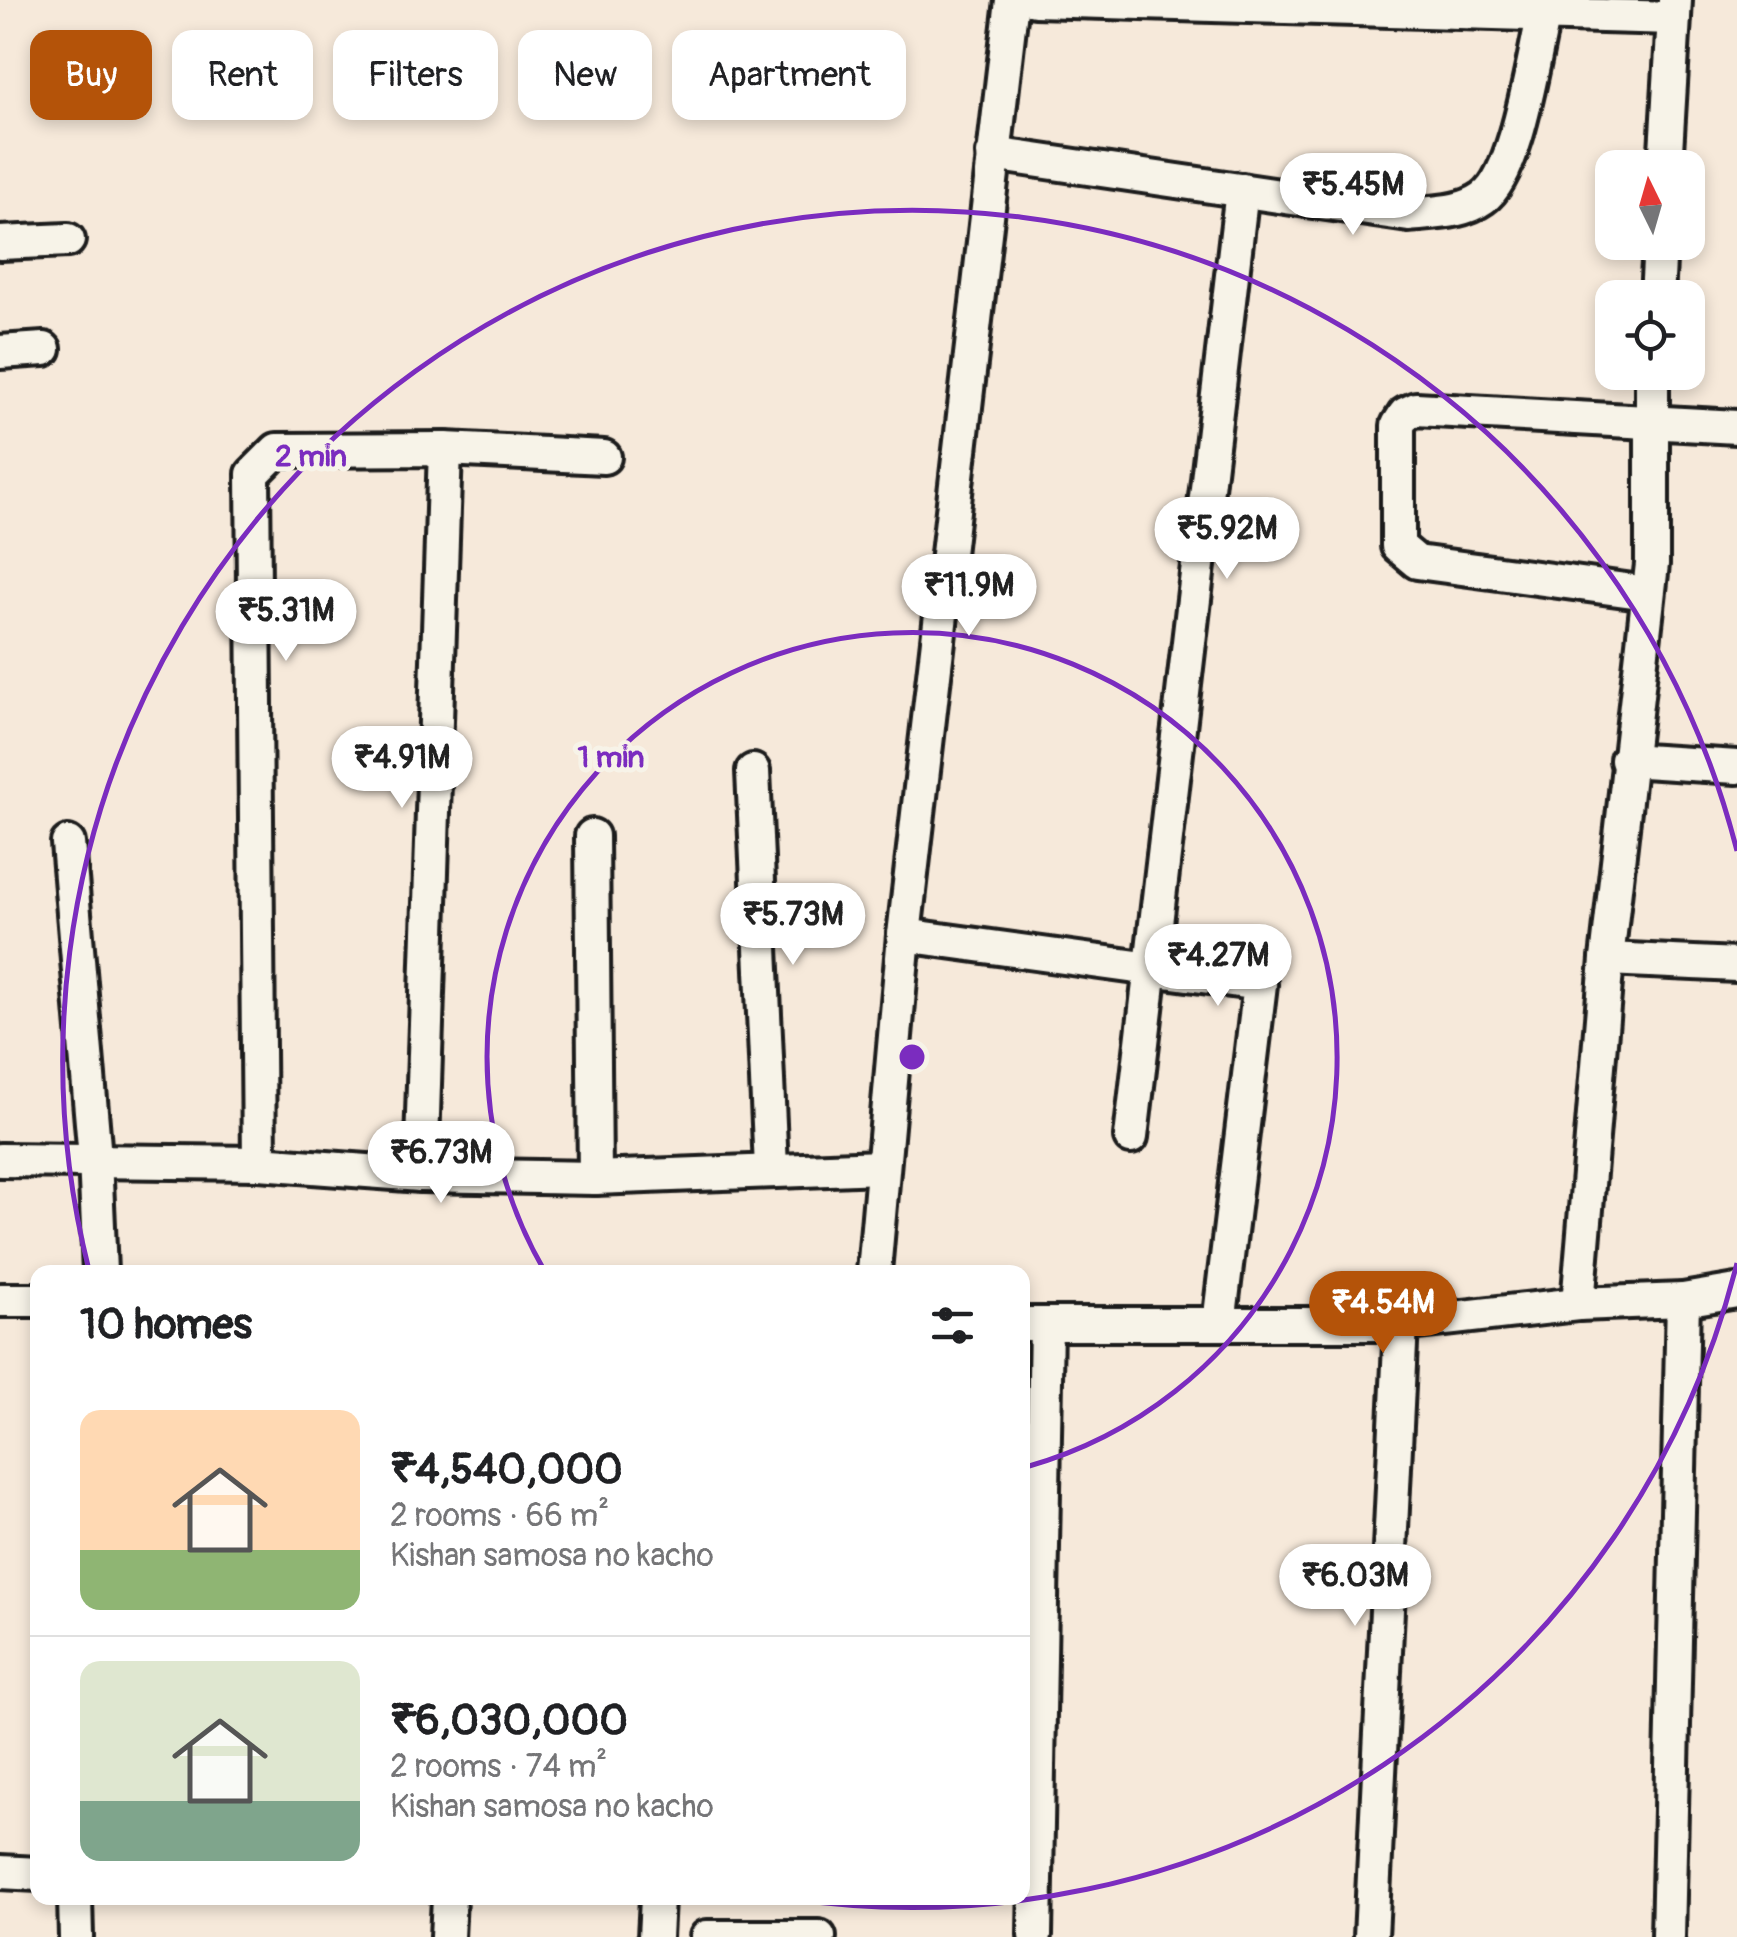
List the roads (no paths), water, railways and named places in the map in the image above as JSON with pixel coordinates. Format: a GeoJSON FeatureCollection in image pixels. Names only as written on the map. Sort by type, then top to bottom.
{"type":"FeatureCollection","features":[{"type":"Feature","properties":{"kind":"street"},"geometry":{"type":"LineString","coordinates":[[874,1265],[904,935],[1012,0]]}},
{"type":"Feature","properties":{"kind":"street"},"geometry":{"type":"LineString","coordinates":[[1036,0],[1437,7],[1543,18],[1591,9],[1674,9],[1666,150]]}},
{"type":"Feature","properties":{"kind":"street"},"geometry":{"type":"LineString","coordinates":[[992,154],[1409,215],[1464,209],[1488,196],[1506,168],[1543,18]]}},
{"type":"Feature","properties":{"kind":"street"},"geometry":{"type":"LineString","coordinates":[[1130,1137],[1242,190]]}},
{"type":"Feature","properties":{"kind":"street"},"geometry":{"type":"LineString","coordinates":[[0,242],[68,240]]}},
{"type":"Feature","properties":{"kind":"street"},"geometry":{"type":"LineString","coordinates":[[0,352],[44,349]]}},
{"type":"Feature","properties":{"kind":"street"},"geometry":{"type":"LineString","coordinates":[[1578,1304],[1607,959],[1648,593],[1651,390]]}},
{"type":"Feature","properties":{"kind":"street"},"geometry":{"type":"LineString","coordinates":[[1648,593],[1417,562],[1398,546],[1398,424],[1405,414],[1416,410],[1737,427]]}},
{"type":"Feature","properties":{"kind":"street"},"geometry":{"type":"LineString","coordinates":[[421,1175],[446,449]]}},
{"type":"Feature","properties":{"kind":"street"},"geometry":{"type":"LineString","coordinates":[[259,1163],[253,474],[277,450],[446,449],[604,457]]}},
{"type":"Feature","properties":{"kind":"street"},"geometry":{"type":"LineString","coordinates":[[1627,760],[1737,767]]}},
{"type":"Feature","properties":{"kind":"street"},"geometry":{"type":"LineString","coordinates":[[754,771],[771,1168]]}},
{"type":"Feature","properties":{"kind":"street"},"geometry":{"type":"LineString","coordinates":[[592,836],[595,1178]]}},
{"type":"Feature","properties":{"kind":"street"},"geometry":{"type":"LineString","coordinates":[[68,842],[95,1158],[100,1265]]}},
{"type":"Feature","properties":{"kind":"street"},"geometry":{"type":"LineString","coordinates":[[904,935],[1260,984],[1219,1324]]}},
{"type":"Feature","properties":{"kind":"street"},"geometry":{"type":"LineString","coordinates":[[1607,959],[1737,965]]}},
{"type":"Feature","properties":{"kind":"street"},"geometry":{"type":"LineString","coordinates":[[0,1160],[95,1158],[259,1163],[421,1175],[595,1178],[771,1168],[881,1167]]}},
{"type":"Feature","properties":{"kind":"street"},"geometry":{"type":"LineString","coordinates":[[1035,1935],[1034,1324],[1401,1324],[1578,1304],[1683,1300],[1737,1291]]}},
{"type":"Feature","properties":{"kind":"street"},"geometry":{"type":"LineString","coordinates":[[0,1300],[30,1300]]}},
{"type":"Feature","properties":{"kind":"street"},"geometry":{"type":"LineString","coordinates":[[1668,1937],[1683,1300]]}},
{"type":"Feature","properties":{"kind":"street"},"geometry":{"type":"LineString","coordinates":[[1372,1937],[1401,1324]]}},
{"type":"Feature","properties":{"kind":"street"},"geometry":{"type":"LineString","coordinates":[[0,1872],[30,1874]]}},
{"type":"Feature","properties":{"kind":"street"},"geometry":{"type":"LineString","coordinates":[[75,1905],[76,1937]]}},
{"type":"Feature","properties":{"kind":"street"},"geometry":{"type":"LineString","coordinates":[[447,1937],[448,1905]]}},
{"type":"Feature","properties":{"kind":"street"},"geometry":{"type":"LineString","coordinates":[[655,1937],[657,1905]]}},
{"type":"Feature","properties":{"kind":"street"},"geometry":{"type":"LineString","coordinates":[[707,1937],[818,1937]]}}]}
